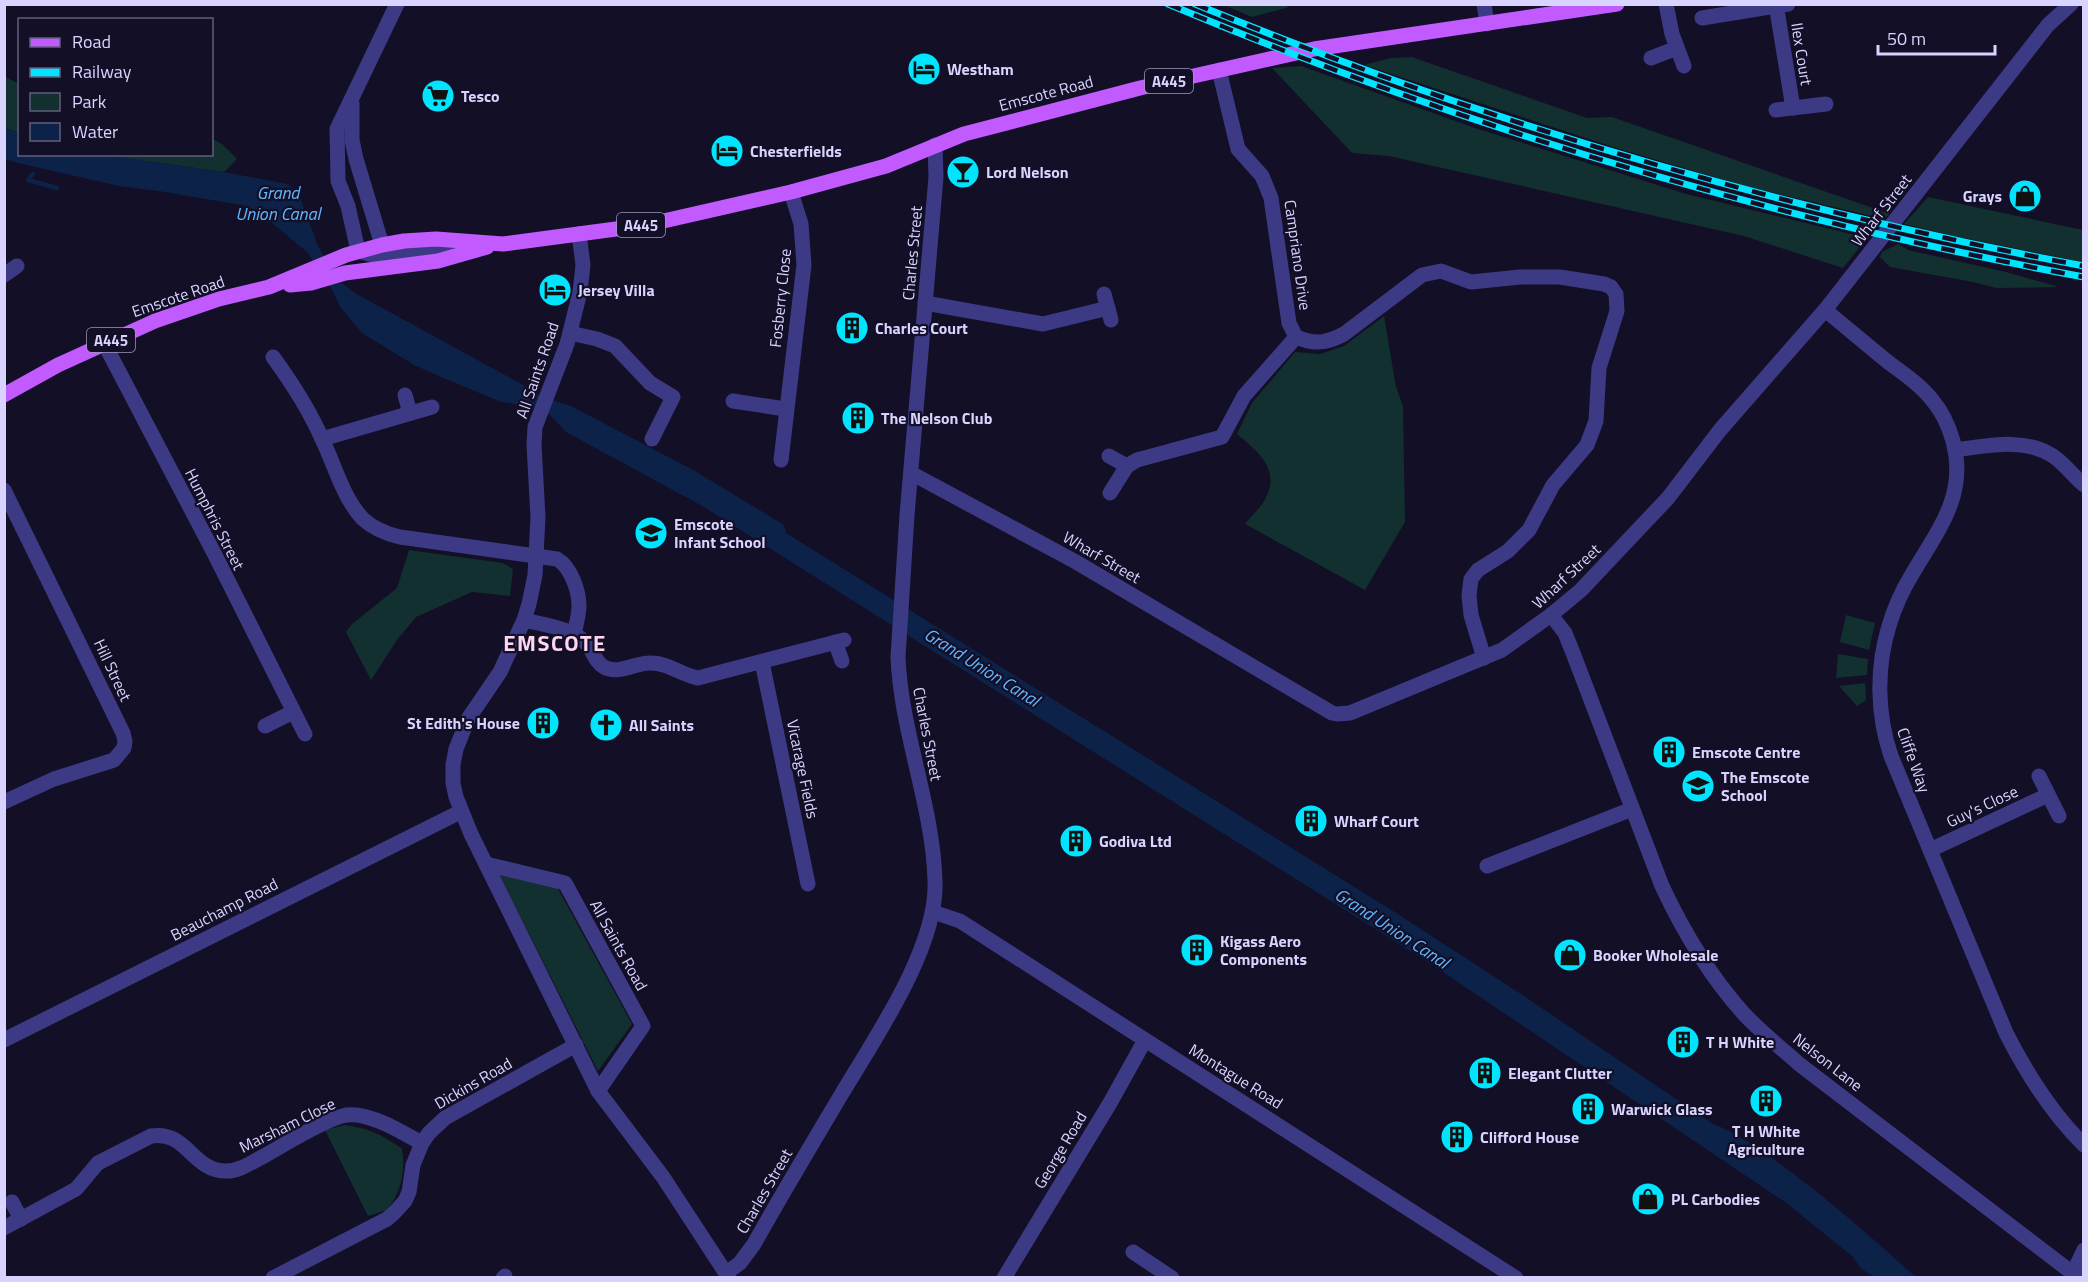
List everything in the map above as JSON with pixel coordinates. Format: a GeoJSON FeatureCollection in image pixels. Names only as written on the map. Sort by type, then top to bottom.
{"type":"FeatureCollection","features":[{"type":"Feature","properties":{"kind":"main road","name":"Emscote Road"},"geometry":{"type":"LineString","coordinates":[[4,395],[58,365],[165,317],[219,299],[338,270],[438,261],[493,245],[646,225],[791,192],[886,166],[964,134],[1088,100],[1314,49],[1487,24],[1580,7],[1617,4]]}},
{"type":"Feature","properties":{"kind":"main road","name":"Emscote Road"},"geometry":{"type":"LineString","coordinates":[[338,270],[358,251],[377,250],[404,241],[436,239],[493,245]]}},
{"type":"Feature","properties":{"kind":"street"},"geometry":{"type":"LineString","coordinates":[[358,251],[348,206],[338,181],[337,129],[397,4]]}},
{"type":"Feature","properties":{"kind":"street"},"geometry":{"type":"LineString","coordinates":[[1484,4],[1487,24]]}},
{"type":"Feature","properties":{"kind":"street"},"geometry":{"type":"LineString","coordinates":[[1666,4],[1672,34],[1684,66]]}},
{"type":"Feature","properties":{"kind":"street","name":"Wharf Street"},"geometry":{"type":"LineString","coordinates":[[911,473],[1076,562],[1337,714],[1350,713],[1502,650],[1581,590],[1668,498],[1720,430],[1825,310],[2048,25],[2070,4]]}},
{"type":"Feature","properties":{"kind":"street","name":"Ilex Court"},"geometry":{"type":"LineString","coordinates":[[1702,18],[1780,5],[1793,108]]}},
{"type":"Feature","properties":{"kind":"street"},"geometry":{"type":"LineString","coordinates":[[1651,58],[1677,48]]}},
{"type":"Feature","properties":{"kind":"street","name":"Campriano Drive"},"geometry":{"type":"LineString","coordinates":[[1220,70],[1238,149],[1262,176],[1271,198],[1289,323],[1296,337]]}},
{"type":"Feature","properties":{"kind":"street"},"geometry":{"type":"LineString","coordinates":[[352,100],[352,140],[377,250]]}},
{"type":"Feature","properties":{"kind":"street","name":"Ilex Court"},"geometry":{"type":"LineString","coordinates":[[1776,110],[1826,104]]}},
{"type":"Feature","properties":{"kind":"street","name":"Charles Street"},"geometry":{"type":"LineString","coordinates":[[728,1275],[754,1244],[886,1018],[918,957],[933,912],[936,883],[933,852],[898,675],[898,645],[936,177],[935,145]]}},
{"type":"Feature","properties":{"kind":"street","name":"Fosberry Close"},"geometry":{"type":"LineString","coordinates":[[781,460],[785,409],[804,265],[801,224],[791,192]]}},
{"type":"Feature","properties":{"kind":"street","name":"All Saints Road"},"geometry":{"type":"LineString","coordinates":[[579,234],[583,277],[570,333],[535,427],[538,517],[535,575],[524,620],[500,672],[468,718],[456,749],[453,783],[460,812],[598,1091],[663,1177],[728,1275]]}},
{"type":"Feature","properties":{"kind":"street"},"geometry":{"type":"LineString","coordinates":[[338,270],[377,250],[461,255]]}},
{"type":"Feature","properties":{"kind":"street"},"geometry":{"type":"LineString","coordinates":[[1110,493],[1127,466],[1149,455],[1222,437],[1244,396],[1296,337],[1312,342],[1331,341],[1344,334],[1422,275],[1434,272],[1449,273],[1471,282],[1534,276],[1584,280],[1611,287],[1616,294],[1617,311],[1599,368],[1596,421],[1587,445],[1553,485],[1529,530],[1508,551],[1478,570],[1471,579],[1469,595],[1471,615],[1484,658]]}},
{"type":"Feature","properties":{"kind":"street"},"geometry":{"type":"LineString","coordinates":[[926,303],[1043,324],[1108,307]]}},
{"type":"Feature","properties":{"kind":"street","name":"Cliffe Way"},"geometry":{"type":"LineString","coordinates":[[1825,310],[1923,389],[1941,411],[1951,433],[1958,473],[1954,499],[1942,526],[1910,578],[1889,626],[1883,650],[1879,685],[1883,728],[1886,743],[1993,1004],[2019,1057],[2048,1105],[2084,1145]]}},
{"type":"Feature","properties":{"kind":"street"},"geometry":{"type":"LineString","coordinates":[[570,333],[615,346],[655,387],[674,397],[652,439]]}},
{"type":"Feature","properties":{"kind":"street","name":"Humphris Street"},"geometry":{"type":"LineString","coordinates":[[104,343],[214,553],[305,734]]}},
{"type":"Feature","properties":{"kind":"street"},"geometry":{"type":"LineString","coordinates":[[273,357],[293,385],[322,439],[342,485],[363,519],[377,529],[400,537],[557,559],[568,569],[579,599],[573,634]]}},
{"type":"Feature","properties":{"kind":"street"},"geometry":{"type":"LineString","coordinates":[[405,395],[410,414]]}},
{"type":"Feature","properties":{"kind":"street"},"geometry":{"type":"LineString","coordinates":[[733,401],[785,409]]}},
{"type":"Feature","properties":{"kind":"street"},"geometry":{"type":"LineString","coordinates":[[322,439],[432,407]]}},
{"type":"Feature","properties":{"kind":"street"},"geometry":{"type":"LineString","coordinates":[[1955,450],[2010,444],[2032,447],[2054,456],[2084,485]]}},
{"type":"Feature","properties":{"kind":"street"},"geometry":{"type":"LineString","coordinates":[[1109,456],[1127,466]]}},
{"type":"Feature","properties":{"kind":"street","name":"Hill Street"},"geometry":{"type":"LineString","coordinates":[[4,490],[74,628],[125,741],[124,748],[114,760],[54,779],[4,802]]}},
{"type":"Feature","properties":{"kind":"street","name":"Nelson Lane"},"geometry":{"type":"LineString","coordinates":[[1551,615],[1565,633],[1662,886],[1679,922],[1699,957],[1745,1015],[1799,1064],[2076,1275]]}},
{"type":"Feature","properties":{"kind":"street"},"geometry":{"type":"LineString","coordinates":[[524,620],[573,634],[589,646],[604,668],[613,670],[652,662],[692,677],[704,677],[840,641],[842,661]]}},
{"type":"Feature","properties":{"kind":"street","name":"Vicarage Fields"},"geometry":{"type":"LineString","coordinates":[[762,662],[808,884]]}},
{"type":"Feature","properties":{"kind":"street"},"geometry":{"type":"LineString","coordinates":[[265,726],[293,712]]}},
{"type":"Feature","properties":{"kind":"street"},"geometry":{"type":"LineString","coordinates":[[2039,776],[2059,816]]}},
{"type":"Feature","properties":{"kind":"street","name":"Guy's Close"},"geometry":{"type":"LineString","coordinates":[[1930,849],[2048,795]]}},
{"type":"Feature","properties":{"kind":"street"},"geometry":{"type":"LineString","coordinates":[[1487,866],[1632,809]]}},
{"type":"Feature","properties":{"kind":"street","name":"Beauchamp Road"},"geometry":{"type":"LineString","coordinates":[[4,1040],[460,812]]}},
{"type":"Feature","properties":{"kind":"street","name":"All Saints Road"},"geometry":{"type":"LineString","coordinates":[[486,864],[565,883],[643,1026],[598,1091]]}},
{"type":"Feature","properties":{"kind":"street","name":"Montague Road"},"geometry":{"type":"LineString","coordinates":[[933,912],[960,921],[1516,1278]]}},
{"type":"Feature","properties":{"kind":"street","name":"George Road"},"geometry":{"type":"LineString","coordinates":[[1004,1278],[1110,1103],[1145,1040]]}},
{"type":"Feature","properties":{"kind":"street","name":"Dickins Road"},"geometry":{"type":"LineString","coordinates":[[273,1278],[387,1219],[405,1201],[409,1192],[413,1165],[422,1143],[445,1118],[576,1045]]}},
{"type":"Feature","properties":{"kind":"street","name":"Marsham Close"},"geometry":{"type":"LineString","coordinates":[[4,1228],[76,1189],[98,1163],[151,1136],[158,1135],[176,1139],[203,1164],[227,1172],[243,1167],[330,1120],[348,1115],[373,1118],[422,1143]]}},
{"type":"Feature","properties":{"kind":"street"},"geometry":{"type":"LineString","coordinates":[[12,1202],[21,1219]]}},
{"type":"Feature","properties":{"kind":"street"},"geometry":{"type":"LineString","coordinates":[[2076,1275],[2084,1250]]}},
{"type":"Feature","properties":{"kind":"street"},"geometry":{"type":"LineString","coordinates":[[1133,1252],[1172,1278]]}},
{"type":"Feature","properties":{"kind":"green space"},"geometry":{"type":"Polygon","coordinates":[[[1283,4],[1289,7],[1252,17],[1224,5],[1283,4]]]}},
{"type":"Feature","properties":{"kind":"green space"},"geometry":{"type":"Polygon","coordinates":[[[1412,57],[1587,118],[1612,117],[1890,214],[1884,219],[1741,185],[1613,147],[1364,65],[1391,58],[1412,57]]]}},
{"type":"Feature","properties":{"kind":"green space"},"geometry":{"type":"Polygon","coordinates":[[[1301,66],[1475,128],[1686,194],[1867,238],[1843,268],[1744,236],[1389,156],[1352,153],[1272,68],[1301,66]]]}},
{"type":"Feature","properties":{"kind":"green space"},"geometry":{"type":"Polygon","coordinates":[[[4,76],[18,83],[18,133],[5,128],[4,76]]]}},
{"type":"Feature","properties":{"kind":"green space"},"geometry":{"type":"Polygon","coordinates":[[[213,140],[222,144],[237,159],[224,172],[110,156],[213,156],[213,140]]]}},
{"type":"Feature","properties":{"kind":"green space"},"geometry":{"type":"Polygon","coordinates":[[[1928,197],[2083,230],[2083,262],[1904,224],[1928,197]]]}},
{"type":"Feature","properties":{"kind":"green space"},"geometry":{"type":"Polygon","coordinates":[[[1898,244],[1908,250],[2006,272],[2059,287],[1996,288],[1890,267],[1880,257],[1882,252],[1898,244]]]}},
{"type":"Feature","properties":{"kind":"green space"},"geometry":{"type":"Polygon","coordinates":[[[1384,316],[1396,387],[1403,406],[1405,522],[1365,590],[1245,524],[1264,501],[1270,487],[1270,478],[1264,461],[1237,434],[1252,403],[1295,352],[1320,354],[1344,346],[1384,316]]]}},
{"type":"Feature","properties":{"kind":"green space"},"geometry":{"type":"Polygon","coordinates":[[[409,550],[503,563],[513,569],[510,596],[472,592],[416,617],[397,640],[371,680],[346,632],[352,624],[397,588],[409,550]]]}},
{"type":"Feature","properties":{"kind":"green space"},"geometry":{"type":"Polygon","coordinates":[[[1846,615],[1875,623],[1869,650],[1840,642],[1846,615]]]}},
{"type":"Feature","properties":{"kind":"green space"},"geometry":{"type":"Polygon","coordinates":[[[1838,654],[1868,659],[1867,675],[1836,678],[1838,654]]]}},
{"type":"Feature","properties":{"kind":"green space"},"geometry":{"type":"Polygon","coordinates":[[[1865,683],[1866,700],[1857,706],[1839,686],[1865,683]]]}},
{"type":"Feature","properties":{"kind":"green space"},"geometry":{"type":"Polygon","coordinates":[[[499,874],[557,887],[632,1024],[598,1071],[499,874]]]}},
{"type":"Feature","properties":{"kind":"green space"},"geometry":{"type":"Polygon","coordinates":[[[345,1125],[375,1133],[402,1149],[401,1181],[396,1196],[387,1210],[368,1216],[325,1130],[345,1125]]]}},
{"type":"Feature","properties":{"kind":"water","name":"Grand Union Canal"},"geometry":{"type":"Polygon","coordinates":[[[4,128],[18,133],[18,156],[110,156],[288,184],[299,195],[318,246],[335,278],[355,293],[536,392],[539,396],[571,406],[695,471],[784,525],[786,533],[1393,911],[1527,998],[1713,1124],[1750,1143],[1852,1220],[1916,1277],[1875,1277],[1861,1269],[1852,1256],[1785,1202],[1431,964],[704,507],[566,432],[550,415],[534,407],[501,402],[441,377],[414,365],[362,333],[341,308],[308,253],[253,209],[241,205],[119,186],[5,159],[4,128]]]}},
{"type":"Feature","properties":{"kind":"waterway"},"geometry":{"type":"LineString","coordinates":[[33,174],[28,180],[57,188]]}},
{"type":"Feature","properties":{"kind":"railway"},"geometry":{"type":"LineString","coordinates":[[1168,4],[1279,49],[1391,90],[1618,165],[1734,198],[1850,227],[1967,254],[2084,277]]}},
{"type":"Feature","properties":{"kind":"railway"},"geometry":{"type":"LineString","coordinates":[[1195,4],[1412,87],[1633,158],[1857,218],[2084,266]]}},
{"type":"Feature","properties":{"kind":"place","name":"Westham"},"geometry":{"type":"Point","coordinates":[924,69]}},
{"type":"Feature","properties":{"kind":"place","name":"Tesco"},"geometry":{"type":"Point","coordinates":[438,96]}},
{"type":"Feature","properties":{"kind":"place","name":"Chesterfields"},"geometry":{"type":"Point","coordinates":[727,151]}},
{"type":"Feature","properties":{"kind":"place","name":"Lord Nelson"},"geometry":{"type":"Point","coordinates":[963,172]}},
{"type":"Feature","properties":{"kind":"place","name":"Grays"},"geometry":{"type":"Point","coordinates":[2025,196]}},
{"type":"Feature","properties":{"kind":"place","name":"Jersey Villa"},"geometry":{"type":"Point","coordinates":[555,290]}},
{"type":"Feature","properties":{"kind":"place","name":"Charles Court"},"geometry":{"type":"Point","coordinates":[852,328]}},
{"type":"Feature","properties":{"kind":"place","name":"The Nelson Club"},"geometry":{"type":"Point","coordinates":[858,418]}},
{"type":"Feature","properties":{"kind":"place","name":"Emscote Infant School"},"geometry":{"type":"Point","coordinates":[651,533]}},
{"type":"Feature","properties":{"kind":"place","name":"St Edith's House"},"geometry":{"type":"Point","coordinates":[543,723]}},
{"type":"Feature","properties":{"kind":"place","name":"All Saints"},"geometry":{"type":"Point","coordinates":[606,725]}},
{"type":"Feature","properties":{"kind":"place","name":"Emscote Centre"},"geometry":{"type":"Point","coordinates":[1669,752]}},
{"type":"Feature","properties":{"kind":"place","name":"The Emscote School"},"geometry":{"type":"Point","coordinates":[1698,786]}},
{"type":"Feature","properties":{"kind":"place","name":"Wharf Court"},"geometry":{"type":"Point","coordinates":[1311,821]}},
{"type":"Feature","properties":{"kind":"place","name":"Godiva Ltd"},"geometry":{"type":"Point","coordinates":[1076,841]}},
{"type":"Feature","properties":{"kind":"place","name":"Kigass Aero Components"},"geometry":{"type":"Point","coordinates":[1197,950]}},
{"type":"Feature","properties":{"kind":"place","name":"Booker Wholesale"},"geometry":{"type":"Point","coordinates":[1570,955]}},
{"type":"Feature","properties":{"kind":"place","name":"T H White"},"geometry":{"type":"Point","coordinates":[1683,1042]}},
{"type":"Feature","properties":{"kind":"place","name":"Elegant Clutter"},"geometry":{"type":"Point","coordinates":[1485,1073]}},
{"type":"Feature","properties":{"kind":"place","name":"T H White Agriculture"},"geometry":{"type":"Point","coordinates":[1766,1101]}},
{"type":"Feature","properties":{"kind":"place","name":"Warwick Glass"},"geometry":{"type":"Point","coordinates":[1588,1109]}},
{"type":"Feature","properties":{"kind":"place","name":"Clifford House"},"geometry":{"type":"Point","coordinates":[1457,1137]}},
{"type":"Feature","properties":{"kind":"place","name":"PL Carbodies"},"geometry":{"type":"Point","coordinates":[1648,1199]}},
{"type":"Feature","properties":{"kind":"district","name":"EMSCOTE"},"geometry":{"type":"Point","coordinates":[555,643]}}]}
